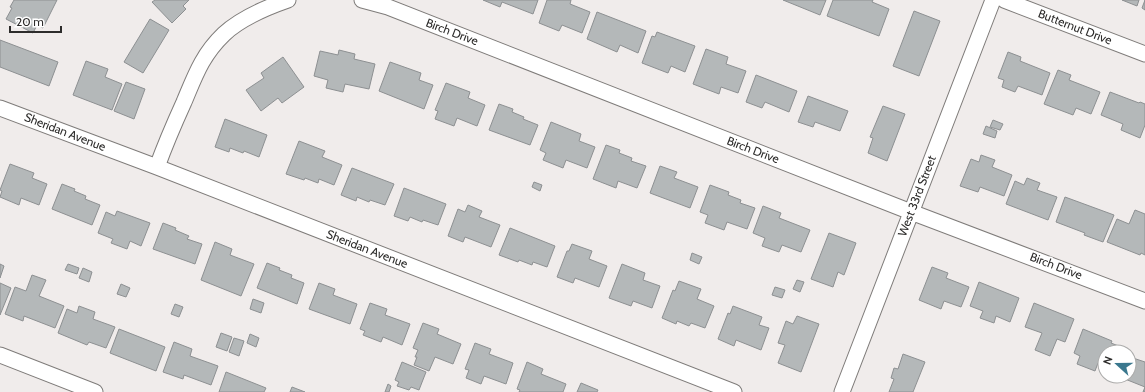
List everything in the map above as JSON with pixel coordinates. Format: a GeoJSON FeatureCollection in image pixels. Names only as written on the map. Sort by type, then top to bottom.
{"type":"FeatureCollection","features":[{"type":"Feature","properties":{"kind":"street"},"geometry":{"type":"LineString","coordinates":[[157,167],[200,64],[211,48],[225,33],[242,21],[268,7],[288,0]]}},
{"type":"Feature","properties":{"kind":"street","name":"Birch Drive"},"geometry":{"type":"LineString","coordinates":[[362,0],[388,7],[911,212],[1145,301]]}},
{"type":"Feature","properties":{"kind":"street","name":"West 33rd Street"},"geometry":{"type":"LineString","coordinates":[[842,392],[993,0]]}},
{"type":"Feature","properties":{"kind":"street","name":"Butternut Drive"},"geometry":{"type":"LineString","coordinates":[[1004,0],[1145,54]]}},
{"type":"Feature","properties":{"kind":"street","name":"Sheridan Avenue"},"geometry":{"type":"LineString","coordinates":[[0,108],[157,167],[734,392]]}},
{"type":"Feature","properties":{"kind":"street"},"geometry":{"type":"LineString","coordinates":[[0,355],[95,392]]}},
{"type":"Feature","properties":{"kind":"building"},"geometry":{"type":"Polygon","coordinates":[[[14,0],[57,0],[43,28],[37,25],[33,33],[6,19],[12,8],[10,7],[14,0]]]}},
{"type":"Feature","properties":{"kind":"building"},"geometry":{"type":"Polygon","coordinates":[[[155,0],[189,0],[183,6],[186,9],[172,23],[152,2],[155,0]]]}},
{"type":"Feature","properties":{"kind":"building"},"geometry":{"type":"Polygon","coordinates":[[[483,0],[538,0],[533,14],[502,2],[500,7],[483,0]]]}},
{"type":"Feature","properties":{"kind":"building"},"geometry":{"type":"Polygon","coordinates":[[[547,0],[571,0],[570,4],[590,12],[582,33],[562,25],[559,31],[539,23],[547,0]]]}},
{"type":"Feature","properties":{"kind":"building"},"geometry":{"type":"Polygon","coordinates":[[[783,0],[826,0],[820,15],[783,0]]]}},
{"type":"Feature","properties":{"kind":"building"},"geometry":{"type":"Polygon","coordinates":[[[833,0],[873,0],[872,2],[889,9],[879,36],[827,16],[833,0]]]}},
{"type":"Feature","properties":{"kind":"building"},"geometry":{"type":"Polygon","coordinates":[[[1122,0],[1139,0],[1137,6],[1122,0]]]}},
{"type":"Feature","properties":{"kind":"building"},"geometry":{"type":"Polygon","coordinates":[[[1145,0],[1145,10],[1142,8],[1145,0]]]}},
{"type":"Feature","properties":{"kind":"building"},"geometry":{"type":"Polygon","coordinates":[[[914,11],[940,21],[919,76],[893,66],[914,11]]]}},
{"type":"Feature","properties":{"kind":"building"},"geometry":{"type":"Polygon","coordinates":[[[597,12],[646,31],[638,53],[620,45],[617,52],[587,39],[597,12]]]}},
{"type":"Feature","properties":{"kind":"building"},"geometry":{"type":"Polygon","coordinates":[[[150,19],[169,30],[143,73],[124,62],[150,19]]]}},
{"type":"Feature","properties":{"kind":"building"},"geometry":{"type":"Polygon","coordinates":[[[657,32],[695,46],[685,72],[671,66],[668,73],[642,63],[652,36],[655,37],[657,32]]]}},
{"type":"Feature","properties":{"kind":"building"},"geometry":{"type":"Polygon","coordinates":[[[0,40],[58,62],[49,86],[0,67],[0,40]]]}},
{"type":"Feature","properties":{"kind":"building"},"geometry":{"type":"Polygon","coordinates":[[[706,49],[728,57],[726,64],[746,71],[738,93],[721,87],[719,94],[693,84],[706,49]]]}},
{"type":"Feature","properties":{"kind":"building"},"geometry":{"type":"Polygon","coordinates":[[[339,50],[355,54],[354,59],[375,64],[369,89],[345,84],[343,92],[326,88],[328,80],[314,76],[320,51],[338,55],[339,50]]]}},
{"type":"Feature","properties":{"kind":"building"},"geometry":{"type":"Polygon","coordinates":[[[1008,52],[1021,57],[1020,61],[1050,73],[1042,95],[1018,86],[1015,92],[1002,87],[1004,80],[998,78],[1008,52]]]}},
{"type":"Feature","properties":{"kind":"building"},"geometry":{"type":"Polygon","coordinates":[[[283,57],[304,87],[282,103],[278,98],[261,111],[246,90],[264,78],[261,73],[283,57]]]}},
{"type":"Feature","properties":{"kind":"building"},"geometry":{"type":"Polygon","coordinates":[[[86,61],[108,69],[105,77],[122,84],[112,110],[73,95],[86,61]]]}},
{"type":"Feature","properties":{"kind":"building"},"geometry":{"type":"Polygon","coordinates":[[[390,62],[421,73],[419,80],[433,85],[424,109],[379,91],[390,62]]]}},
{"type":"Feature","properties":{"kind":"building"},"geometry":{"type":"Polygon","coordinates":[[[1058,70],[1071,75],[1069,80],[1100,92],[1091,114],[1076,108],[1073,115],[1044,104],[1058,70]]]}},
{"type":"Feature","properties":{"kind":"building"},"geometry":{"type":"Polygon","coordinates":[[[756,75],[797,91],[789,112],[765,102],[762,108],[746,102],[756,75]]]}},
{"type":"Feature","properties":{"kind":"building"},"geometry":{"type":"Polygon","coordinates":[[[126,82],[145,89],[134,119],[114,111],[126,82]]]}},
{"type":"Feature","properties":{"kind":"building"},"geometry":{"type":"Polygon","coordinates":[[[446,83],[470,92],[468,98],[485,105],[477,126],[457,118],[454,126],[435,119],[438,111],[435,110],[446,83]]]}},
{"type":"Feature","properties":{"kind":"building"},"geometry":{"type":"Polygon","coordinates":[[[1110,92],[1145,104],[1145,125],[1140,138],[1121,130],[1123,124],[1101,115],[1110,92]]]}},
{"type":"Feature","properties":{"kind":"building"},"geometry":{"type":"Polygon","coordinates":[[[808,96],[848,111],[840,131],[815,122],[813,127],[798,122],[808,96]]]}},
{"type":"Feature","properties":{"kind":"building"},"geometry":{"type":"Polygon","coordinates":[[[499,104],[513,109],[512,112],[524,117],[523,119],[538,125],[530,145],[489,130],[499,104]]]}},
{"type":"Feature","properties":{"kind":"building"},"geometry":{"type":"Polygon","coordinates":[[[883,106],[905,114],[887,161],[868,153],[873,138],[870,137],[883,106]]]}},
{"type":"Feature","properties":{"kind":"building"},"geometry":{"type":"Polygon","coordinates":[[[225,119],[267,135],[259,157],[244,151],[243,153],[230,148],[229,152],[215,147],[225,119]]]}},
{"type":"Feature","properties":{"kind":"building"},"geometry":{"type":"Polygon","coordinates":[[[993,120],[1003,124],[1000,130],[990,127],[993,120]]]}},
{"type":"Feature","properties":{"kind":"building"},"geometry":{"type":"Polygon","coordinates":[[[551,122],[581,134],[579,141],[595,147],[587,168],[566,160],[563,168],[543,160],[546,153],[540,150],[551,122]]]}},
{"type":"Feature","properties":{"kind":"building"},"geometry":{"type":"Polygon","coordinates":[[[986,126],[997,131],[995,138],[983,134],[986,126]]]}},
{"type":"Feature","properties":{"kind":"building"},"geometry":{"type":"Polygon","coordinates":[[[299,141],[325,151],[322,157],[342,165],[334,185],[319,179],[318,183],[305,178],[304,180],[286,174],[299,141]]]}},
{"type":"Feature","properties":{"kind":"building"},"geometry":{"type":"Polygon","coordinates":[[[606,145],[620,150],[619,153],[632,158],[631,161],[646,166],[637,188],[618,181],[616,188],[593,179],[606,145]]]}},
{"type":"Feature","properties":{"kind":"building"},"geometry":{"type":"Polygon","coordinates":[[[981,155],[995,160],[992,167],[1012,175],[1004,196],[980,187],[978,192],[960,186],[971,159],[979,162],[981,155]]]}},
{"type":"Feature","properties":{"kind":"building"},"geometry":{"type":"Polygon","coordinates":[[[10,164],[34,173],[32,178],[47,184],[39,205],[21,198],[19,205],[0,197],[2,191],[0,190],[10,164]]]}},
{"type":"Feature","properties":{"kind":"building"},"geometry":{"type":"Polygon","coordinates":[[[660,166],[677,172],[674,178],[698,187],[690,208],[650,193],[660,166]]]}},
{"type":"Feature","properties":{"kind":"building"},"geometry":{"type":"Polygon","coordinates":[[[352,168],[394,184],[385,205],[370,200],[369,202],[357,197],[356,201],[341,195],[352,168]]]}},
{"type":"Feature","properties":{"kind":"building"},"geometry":{"type":"Polygon","coordinates":[[[1027,178],[1040,183],[1037,190],[1057,197],[1048,220],[1006,204],[1015,181],[1024,185],[1027,178]]]}},
{"type":"Feature","properties":{"kind":"building"},"geometry":{"type":"Polygon","coordinates":[[[534,182],[542,185],[540,191],[532,187],[534,182]]]}},
{"type":"Feature","properties":{"kind":"building"},"geometry":{"type":"Polygon","coordinates":[[[62,184],[75,189],[74,191],[86,196],[85,199],[100,205],[92,225],[52,209],[62,184]]]}},
{"type":"Feature","properties":{"kind":"building"},"geometry":{"type":"Polygon","coordinates":[[[710,185],[729,192],[728,195],[741,200],[740,203],[755,208],[747,229],[727,222],[724,230],[705,223],[708,215],[700,212],[710,185]]]}},
{"type":"Feature","properties":{"kind":"building"},"geometry":{"type":"Polygon","coordinates":[[[404,188],[446,204],[438,225],[423,220],[422,222],[410,217],[408,221],[394,216],[404,188]]]}},
{"type":"Feature","properties":{"kind":"building"},"geometry":{"type":"Polygon","coordinates":[[[1065,197],[1114,215],[1103,242],[1084,235],[1085,233],[1056,222],[1065,197]]]}},
{"type":"Feature","properties":{"kind":"building"},"geometry":{"type":"Polygon","coordinates":[[[468,205],[482,211],[479,217],[500,225],[491,247],[465,237],[463,242],[448,236],[458,209],[465,212],[468,205]]]}},
{"type":"Feature","properties":{"kind":"building"},"geometry":{"type":"Polygon","coordinates":[[[763,206],[781,213],[779,218],[810,230],[801,252],[782,245],[779,252],[762,246],[765,238],[753,233],[763,206]]]}},
{"type":"Feature","properties":{"kind":"building"},"geometry":{"type":"Polygon","coordinates":[[[1135,210],[1145,214],[1145,255],[1141,253],[1140,255],[1107,242],[1117,219],[1129,224],[1135,210]]]}},
{"type":"Feature","properties":{"kind":"building"},"geometry":{"type":"Polygon","coordinates":[[[117,211],[150,223],[141,246],[130,241],[127,249],[111,243],[113,239],[98,233],[106,212],[115,216],[117,211]]]}},
{"type":"Feature","properties":{"kind":"building"},"geometry":{"type":"Polygon","coordinates":[[[163,223],[176,228],[175,230],[189,236],[187,239],[202,244],[195,264],[153,249],[163,223]]]}},
{"type":"Feature","properties":{"kind":"building"},"geometry":{"type":"Polygon","coordinates":[[[510,228],[555,246],[547,267],[533,262],[532,265],[519,260],[518,262],[499,255],[510,228]]]}},
{"type":"Feature","properties":{"kind":"building"},"geometry":{"type":"Polygon","coordinates":[[[829,233],[856,243],[844,275],[838,272],[833,287],[811,279],[829,233]]]}},
{"type":"Feature","properties":{"kind":"building"},"geometry":{"type":"Polygon","coordinates":[[[215,242],[232,249],[230,255],[254,264],[241,296],[201,280],[215,242]]]}},
{"type":"Feature","properties":{"kind":"building"},"geometry":{"type":"Polygon","coordinates":[[[572,244],[592,251],[589,259],[607,266],[599,287],[575,278],[573,283],[557,277],[567,251],[569,251],[572,244]]]}},
{"type":"Feature","properties":{"kind":"building"},"geometry":{"type":"Polygon","coordinates":[[[692,253],[702,257],[699,264],[690,260],[692,253]]]}},
{"type":"Feature","properties":{"kind":"building"},"geometry":{"type":"Polygon","coordinates":[[[267,263],[292,275],[291,278],[304,283],[297,304],[257,288],[267,263]]]}},
{"type":"Feature","properties":{"kind":"building"},"geometry":{"type":"Polygon","coordinates":[[[0,264],[4,266],[0,278],[0,264]]]}},
{"type":"Feature","properties":{"kind":"building"},"geometry":{"type":"Polygon","coordinates":[[[68,264],[79,268],[77,274],[65,270],[68,264]]]}},
{"type":"Feature","properties":{"kind":"building"},"geometry":{"type":"Polygon","coordinates":[[[622,264],[645,273],[643,280],[660,286],[652,308],[633,301],[631,306],[609,298],[622,264]]]}},
{"type":"Feature","properties":{"kind":"building"},"geometry":{"type":"Polygon","coordinates":[[[932,267],[948,273],[946,278],[969,287],[961,307],[944,301],[941,309],[919,300],[932,267]]]}},
{"type":"Feature","properties":{"kind":"building"},"geometry":{"type":"Polygon","coordinates":[[[83,268],[92,272],[89,282],[79,278],[83,268]]]}},
{"type":"Feature","properties":{"kind":"building"},"geometry":{"type":"Polygon","coordinates":[[[32,275],[46,280],[39,296],[64,306],[55,328],[24,316],[23,321],[5,314],[15,287],[26,291],[32,275]]]}},
{"type":"Feature","properties":{"kind":"building"},"geometry":{"type":"Polygon","coordinates":[[[797,280],[804,282],[800,292],[793,289],[797,280]]]}},
{"type":"Feature","properties":{"kind":"building"},"geometry":{"type":"Polygon","coordinates":[[[679,281],[701,289],[697,299],[714,306],[705,328],[691,323],[689,326],[677,321],[676,324],[662,318],[673,290],[675,291],[679,281]]]}},
{"type":"Feature","properties":{"kind":"building"},"geometry":{"type":"Polygon","coordinates":[[[979,282],[1019,298],[1010,322],[996,316],[994,323],[980,318],[983,311],[970,306],[979,282]]]}},
{"type":"Feature","properties":{"kind":"building"},"geometry":{"type":"Polygon","coordinates":[[[0,283],[11,288],[0,315],[0,283]]]}},
{"type":"Feature","properties":{"kind":"building"},"geometry":{"type":"Polygon","coordinates":[[[319,283],[335,289],[333,295],[357,304],[350,324],[309,309],[319,283]]]}},
{"type":"Feature","properties":{"kind":"building"},"geometry":{"type":"Polygon","coordinates":[[[121,284],[130,288],[126,297],[117,294],[121,284]]]}},
{"type":"Feature","properties":{"kind":"building"},"geometry":{"type":"Polygon","coordinates":[[[775,287],[785,290],[782,298],[772,295],[775,287]]]}},
{"type":"Feature","properties":{"kind":"building"},"geometry":{"type":"Polygon","coordinates":[[[253,299],[264,303],[261,313],[250,309],[253,299]]]}},
{"type":"Feature","properties":{"kind":"building"},"geometry":{"type":"Polygon","coordinates":[[[370,303],[387,309],[385,315],[410,324],[402,345],[383,337],[381,342],[363,335],[365,331],[360,329],[370,303]]]}},
{"type":"Feature","properties":{"kind":"building"},"geometry":{"type":"Polygon","coordinates":[[[1034,303],[1074,319],[1065,342],[1057,339],[1050,356],[1035,350],[1042,333],[1025,327],[1034,303]]]}},
{"type":"Feature","properties":{"kind":"building"},"geometry":{"type":"Polygon","coordinates":[[[175,304],[183,307],[179,317],[171,314],[175,304]]]}},
{"type":"Feature","properties":{"kind":"building"},"geometry":{"type":"Polygon","coordinates":[[[79,306],[95,312],[93,319],[115,327],[106,348],[89,342],[87,345],[58,333],[67,309],[77,313],[79,306]]]}},
{"type":"Feature","properties":{"kind":"building"},"geometry":{"type":"Polygon","coordinates":[[[733,306],[762,317],[759,325],[769,328],[761,350],[736,340],[734,346],[718,339],[728,313],[730,314],[733,306]]]}},
{"type":"Feature","properties":{"kind":"building"},"geometry":{"type":"Polygon","coordinates":[[[797,316],[819,324],[801,372],[778,363],[785,345],[778,343],[786,321],[793,324],[797,316]]]}},
{"type":"Feature","properties":{"kind":"building"},"geometry":{"type":"Polygon","coordinates":[[[423,323],[439,329],[437,334],[461,344],[453,364],[435,357],[429,371],[414,365],[418,350],[413,348],[423,323]]]}},
{"type":"Feature","properties":{"kind":"building"},"geometry":{"type":"Polygon","coordinates":[[[119,329],[165,347],[156,371],[110,353],[119,329]]]}},
{"type":"Feature","properties":{"kind":"building"},"geometry":{"type":"Polygon","coordinates":[[[1083,329],[1112,341],[1111,343],[1114,344],[1097,344],[1097,366],[1095,371],[1077,364],[1080,356],[1074,353],[1083,329]]]}},
{"type":"Feature","properties":{"kind":"building"},"geometry":{"type":"Polygon","coordinates":[[[221,333],[232,337],[227,351],[216,347],[221,333]]]}},
{"type":"Feature","properties":{"kind":"building"},"geometry":{"type":"Polygon","coordinates":[[[250,334],[259,338],[256,347],[247,343],[250,334]]]}},
{"type":"Feature","properties":{"kind":"building"},"geometry":{"type":"Polygon","coordinates":[[[234,338],[244,341],[239,356],[229,352],[234,338]]]}},
{"type":"Feature","properties":{"kind":"building"},"geometry":{"type":"Polygon","coordinates":[[[174,342],[192,349],[190,356],[218,366],[211,385],[184,375],[183,379],[163,372],[174,342]]]}},
{"type":"Feature","properties":{"kind":"building"},"geometry":{"type":"Polygon","coordinates":[[[475,343],[491,349],[489,354],[513,363],[506,384],[484,376],[481,384],[466,378],[469,370],[465,369],[475,343]]]}},
{"type":"Feature","properties":{"kind":"building"},"geometry":{"type":"Polygon","coordinates":[[[903,354],[925,362],[913,392],[889,392],[894,379],[891,378],[894,368],[898,369],[903,354]]]}},
{"type":"Feature","properties":{"kind":"building"},"geometry":{"type":"Polygon","coordinates":[[[1137,359],[1145,362],[1145,387],[1137,384],[1137,359]]]}},
{"type":"Feature","properties":{"kind":"building"},"geometry":{"type":"Polygon","coordinates":[[[402,362],[426,372],[419,390],[411,387],[409,390],[397,386],[399,382],[395,380],[402,362]]]}},
{"type":"Feature","properties":{"kind":"building"},"geometry":{"type":"Polygon","coordinates":[[[527,362],[543,369],[541,374],[566,384],[563,392],[519,392],[520,390],[517,389],[527,362]]]}},
{"type":"Feature","properties":{"kind":"building"},"geometry":{"type":"Polygon","coordinates":[[[226,372],[266,388],[264,392],[219,392],[226,372]]]}},
{"type":"Feature","properties":{"kind":"building"},"geometry":{"type":"Polygon","coordinates":[[[581,383],[598,390],[597,392],[577,392],[581,383]]]}},
{"type":"Feature","properties":{"kind":"building"},"geometry":{"type":"Polygon","coordinates":[[[388,384],[391,386],[389,392],[385,392],[388,384]]]}},
{"type":"Feature","properties":{"kind":"building"},"geometry":{"type":"Polygon","coordinates":[[[292,387],[305,392],[290,392],[292,387]]]}}]}
